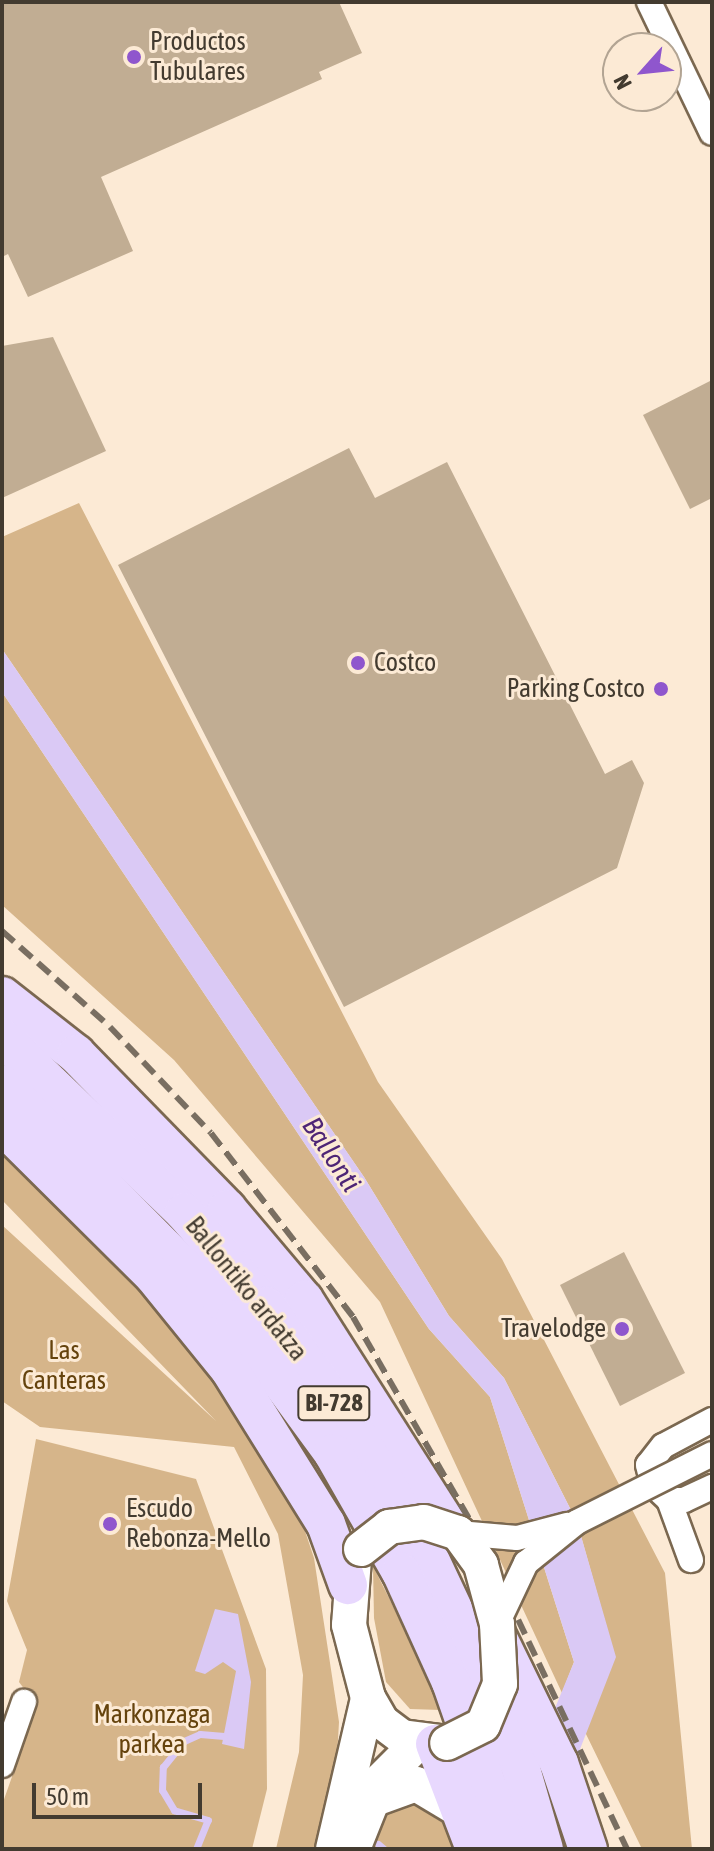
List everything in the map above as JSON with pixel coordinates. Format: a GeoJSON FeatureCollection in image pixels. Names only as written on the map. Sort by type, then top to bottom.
{"type":"FeatureCollection","features":[{"type":"Feature","properties":{"kind":"main road"},"geometry":{"type":"LineString","coordinates":[[2,996],[76,1054],[227,1209],[349,1364],[453,1530]]}},
{"type":"Feature","properties":{"kind":"main road","name":"Ballontiko ardatza"},"geometry":{"type":"LineString","coordinates":[[2,1037],[184,1212],[266,1306],[354,1430],[426,1551],[470,1645],[521,1769],[544,1849]]}},
{"type":"Feature","properties":{"kind":"main road","name":"Ballontiko ardatza"},"geometry":{"type":"LineString","coordinates":[[2,1084],[235,1319],[333,1453],[401,1572],[451,1682],[480,1838]]}},
{"type":"Feature","properties":{"kind":"main road"},"geometry":{"type":"LineString","coordinates":[[2,1125],[154,1276],[230,1370],[326,1524],[348,1585]]}},
{"type":"Feature","properties":{"kind":"main road"},"geometry":{"type":"LineString","coordinates":[[497,1630],[559,1763],[588,1849]]}},
{"type":"Feature","properties":{"kind":"main road"},"geometry":{"type":"LineString","coordinates":[[433,1743],[480,1838]]}},
{"type":"Feature","properties":{"kind":"street"},"geometry":{"type":"LineString","coordinates":[[649,2],[712,133]]}},
{"type":"Feature","properties":{"kind":"street"},"geometry":{"type":"LineString","coordinates":[[691,1560],[669,1500],[649,1476],[653,1455],[712,1420]]}},
{"type":"Feature","properties":{"kind":"street"},"geometry":{"type":"LineString","coordinates":[[433,1743],[382,1722],[368,1698],[349,1625],[348,1585],[361,1549],[389,1527],[413,1522],[517,1538],[577,1522],[712,1454]]}},
{"type":"Feature","properties":{"kind":"street"},"geometry":{"type":"LineString","coordinates":[[669,1500],[684,1500],[712,1487]]}},
{"type":"Feature","properties":{"kind":"street"},"geometry":{"type":"LineString","coordinates":[[497,1630],[516,1574],[577,1522]]}},
{"type":"Feature","properties":{"kind":"street"},"geometry":{"type":"LineString","coordinates":[[353,1849],[372,1800],[389,1768],[433,1743],[475,1731],[496,1702],[497,1630],[481,1565],[453,1530]]}},
{"type":"Feature","properties":{"kind":"street"},"geometry":{"type":"LineString","coordinates":[[333,1849],[368,1698]]}},
{"type":"Feature","properties":{"kind":"street"},"geometry":{"type":"LineString","coordinates":[[2,1765],[24,1702]]}},
{"type":"Feature","properties":{"kind":"street"},"geometry":{"type":"LineString","coordinates":[[372,1800],[416,1784],[480,1838]]}},
{"type":"Feature","properties":{"kind":"green space"},"geometry":{"type":"Polygon","coordinates":[[[79,503],[378,1082],[502,1259],[665,1573],[692,1849],[642,1849],[585,1732],[615,1657],[577,1522],[504,1378],[449,1316],[364,1177],[2,649],[2,537],[79,503]]]}},
{"type":"Feature","properties":{"kind":"green space"},"geometry":{"type":"Polygon","coordinates":[[[2,692],[429,1329],[490,1397],[574,1662],[562,1693],[380,1302],[174,1060],[2,905],[2,692]]]}},
{"type":"Feature","properties":{"kind":"green space","name":"Las Canteras"},"geometry":{"type":"Polygon","coordinates":[[[2,1145],[154,1287],[295,1501],[314,1558],[339,1722],[336,1775],[315,1849],[276,1849],[299,1752],[303,1675],[278,1534],[234,1447],[40,1427],[2,1401],[2,1225],[216,1421],[2,1200],[2,1145]]]}},
{"type":"Feature","properties":{"kind":"green space","name":"Markonzaga parkea"},"geometry":{"type":"Polygon","coordinates":[[[36,1439],[196,1479],[266,1669],[267,1789],[252,1849],[2,1849],[2,1805],[37,1706],[19,1682],[27,1650],[7,1601],[36,1439]]]}},
{"type":"Feature","properties":{"kind":"green space"},"geometry":{"type":"Polygon","coordinates":[[[373,1566],[423,1666],[441,1710],[410,1709],[386,1682],[374,1618],[373,1566]]]}},
{"type":"Feature","properties":{"kind":"green space"},"geometry":{"type":"Polygon","coordinates":[[[420,1800],[442,1818],[455,1849],[369,1849],[388,1807],[420,1800]]]}},
{"type":"Feature","properties":{"kind":"water","name":"Ballonti"},"geometry":{"type":"Polygon","coordinates":[[[2,649],[364,1177],[449,1316],[504,1378],[577,1522],[616,1657],[541,1849],[497,1849],[574,1662],[490,1397],[429,1329],[2,692],[2,649]]]}},
{"type":"Feature","properties":{"kind":"water"},"geometry":{"type":"Polygon","coordinates":[[[215,1609],[238,1614],[251,1682],[244,1749],[222,1744],[236,1671],[223,1662],[205,1674],[195,1671],[215,1609]]]}},
{"type":"Feature","properties":{"kind":"building"},"geometry":{"type":"Polygon","coordinates":[[[2,2],[339,2],[362,53],[319,72],[322,79],[101,177],[133,251],[28,297],[8,254],[2,257],[2,2]]]}},
{"type":"Feature","properties":{"kind":"building"},"geometry":{"type":"Polygon","coordinates":[[[53,337],[106,451],[2,498],[2,346],[53,337]]]}},
{"type":"Feature","properties":{"kind":"building"},"geometry":{"type":"Polygon","coordinates":[[[712,380],[712,498],[690,509],[643,415],[712,380]]]}},
{"type":"Feature","properties":{"kind":"building","name":"Costco"},"geometry":{"type":"Polygon","coordinates":[[[349,448],[375,498],[447,462],[605,774],[632,760],[644,783],[617,868],[344,1007],[118,565],[349,448]]]}},
{"type":"Feature","properties":{"kind":"building","name":"Travelodge"},"geometry":{"type":"Polygon","coordinates":[[[624,1252],[685,1373],[620,1406],[560,1285],[624,1252]]]}},
{"type":"Feature","properties":{"kind":"waterway"},"geometry":{"type":"LineString","coordinates":[[196,1849],[208,1820],[174,1810],[162,1790],[163,1767],[184,1741],[200,1734],[224,1736]]}},
{"type":"Feature","properties":{"kind":"waterway"},"geometry":{"type":"LineString","coordinates":[[378,1844],[384,1849]]}},
{"type":"Feature","properties":{"kind":"railway"},"geometry":{"type":"LineString","coordinates":[[2,931],[110,1027],[211,1133],[353,1317],[477,1533],[627,1849]]}},
{"type":"Feature","properties":{"kind":"place","name":"Productos Tubulares"},"geometry":{"type":"Point","coordinates":[134,57]}},
{"type":"Feature","properties":{"kind":"place","name":"Costco"},"geometry":{"type":"Point","coordinates":[358,663]}},
{"type":"Feature","properties":{"kind":"place","name":"Parking Costco"},"geometry":{"type":"Point","coordinates":[661,689]}},
{"type":"Feature","properties":{"kind":"place","name":"Travelodge"},"geometry":{"type":"Point","coordinates":[622,1329]}},
{"type":"Feature","properties":{"kind":"place","name":"Escudo Rebonza-Mello"},"geometry":{"type":"Point","coordinates":[110,1524]}}]}
